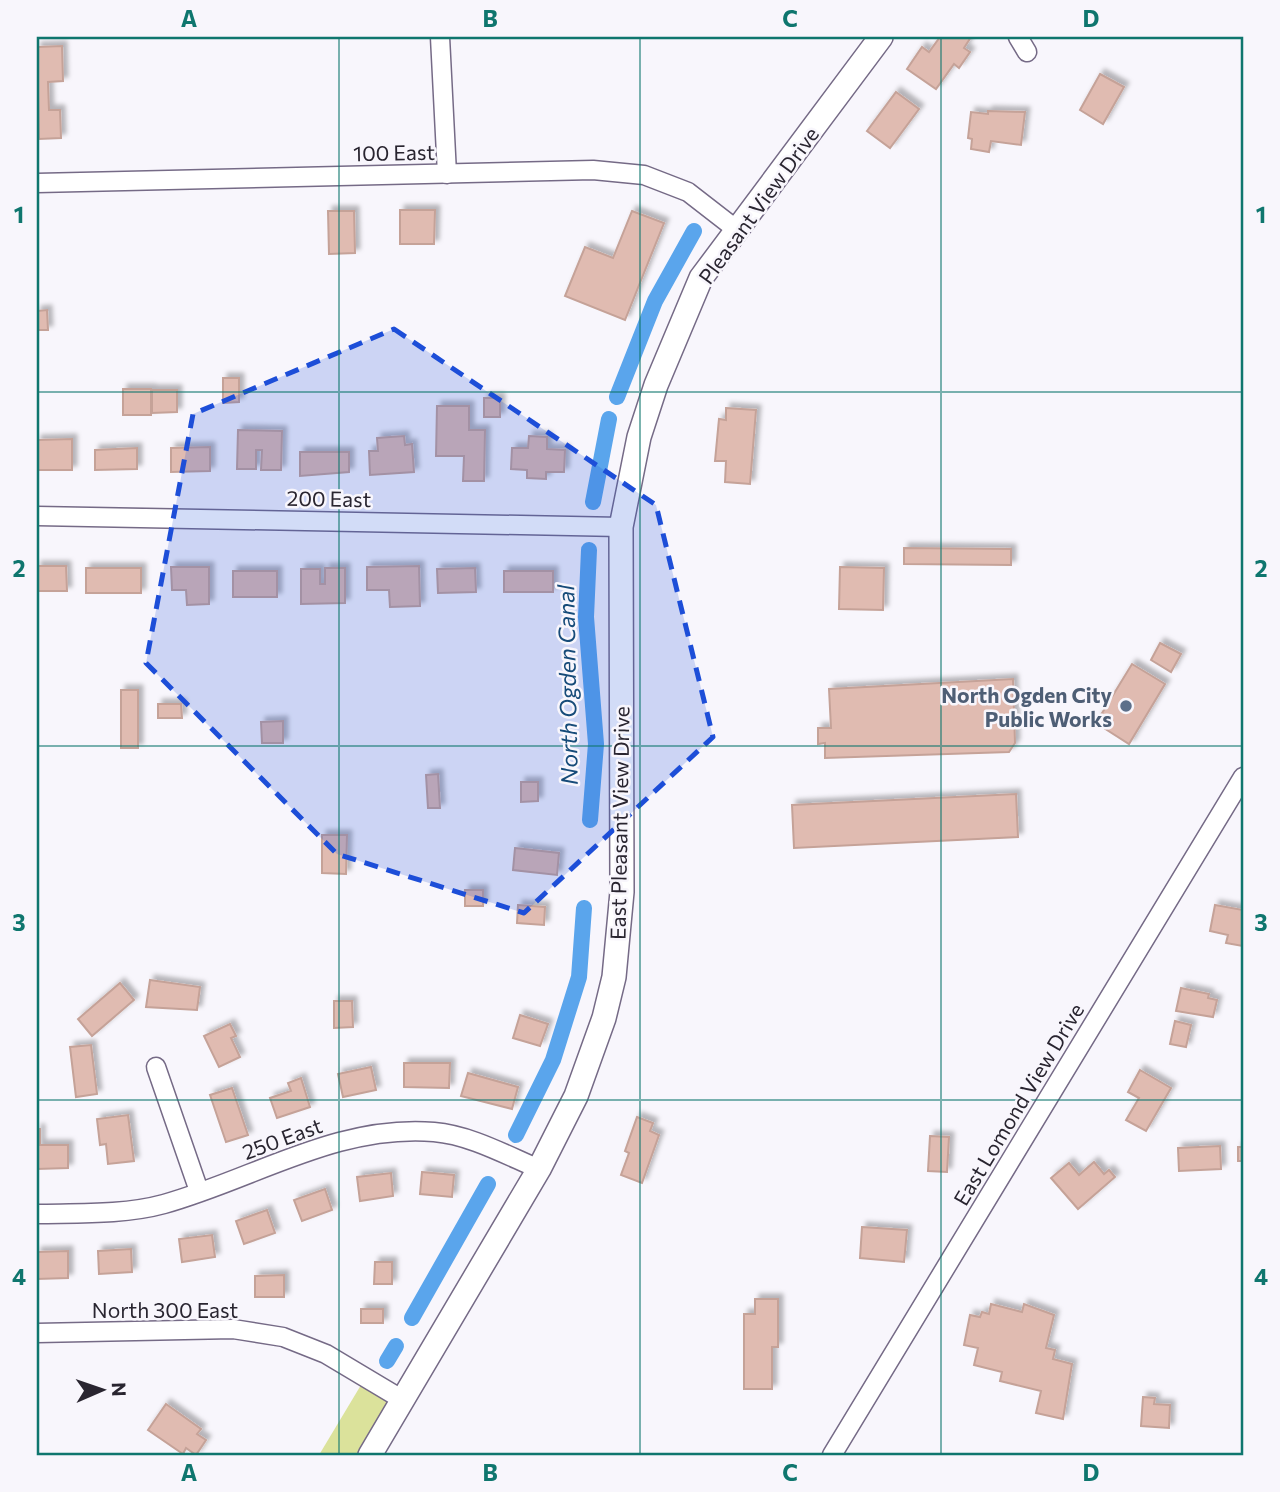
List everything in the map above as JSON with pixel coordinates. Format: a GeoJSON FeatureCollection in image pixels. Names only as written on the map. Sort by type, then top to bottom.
{"type":"FeatureCollection","features":[{"type":"Feature","properties":{"kind":"street"},"geometry":{"type":"LineString","coordinates":[[440,37],[447,174]]}},
{"type":"Feature","properties":{"kind":"street","name":"Pleasant View Drive"},"geometry":{"type":"LineString","coordinates":[[656,385],[701,278],[881,37]]}},
{"type":"Feature","properties":{"kind":"street","name":"100 East"},"geometry":{"type":"LineString","coordinates":[[37,183],[593,170],[644,175],[688,192],[737,230]]}},
{"type":"Feature","properties":{"kind":"street","name":"East Pleasant View Drive"},"geometry":{"type":"LineString","coordinates":[[370,1455],[539,1169],[576,1097],[604,1018],[619,938],[622,859],[621,527],[639,437],[656,385]]}},
{"type":"Feature","properties":{"kind":"street","name":"200 East"},"geometry":{"type":"LineString","coordinates":[[37,516],[621,527]]}},
{"type":"Feature","properties":{"kind":"street","name":"East Lomond View Drive"},"geometry":{"type":"LineString","coordinates":[[832,1455],[1243,777]]}},
{"type":"Feature","properties":{"kind":"street"},"geometry":{"type":"LineString","coordinates":[[156,1067],[199,1191]]}},
{"type":"Feature","properties":{"kind":"street","name":"250 East"},"geometry":{"type":"LineString","coordinates":[[37,1214],[103,1212],[162,1204],[346,1139],[385,1131],[437,1132],[477,1143],[539,1169]]}},
{"type":"Feature","properties":{"kind":"street","name":"North 300 East"},"geometry":{"type":"LineString","coordinates":[[37,1334],[233,1329],[284,1337],[326,1354],[402,1400]]}},
{"type":"Feature","properties":{"kind":"highlighted area"},"geometry":{"type":"Polygon","coordinates":[[[394,329],[656,505],[713,737],[524,913],[337,854],[146,663],[193,414],[394,329]]]}},
{"type":"Feature","properties":{"kind":"green space"},"geometry":{"type":"Polygon","coordinates":[[[361,1385],[389,1402],[356,1455],[319,1455],[361,1385]]]}},
{"type":"Feature","properties":{"kind":"building"},"geometry":{"type":"Polygon","coordinates":[[[940,37],[971,37],[964,48],[970,52],[959,68],[954,64],[936,89],[907,69],[922,47],[929,52],[940,37]]]}},
{"type":"Feature","properties":{"kind":"building"},"geometry":{"type":"Polygon","coordinates":[[[62,46],[63,81],[48,82],[49,110],[60,110],[61,138],[39,139],[37,47],[62,46]]]}},
{"type":"Feature","properties":{"kind":"building"},"geometry":{"type":"Polygon","coordinates":[[[1100,74],[1124,87],[1103,124],[1080,110],[1100,74]]]}},
{"type":"Feature","properties":{"kind":"building"},"geometry":{"type":"Polygon","coordinates":[[[896,92],[919,109],[890,148],[867,131],[896,92]]]}},
{"type":"Feature","properties":{"kind":"building"},"geometry":{"type":"Polygon","coordinates":[[[988,111],[1025,112],[1021,145],[991,141],[989,152],[971,149],[972,139],[968,138],[971,112],[988,114],[988,111]]]}},
{"type":"Feature","properties":{"kind":"building"},"geometry":{"type":"Polygon","coordinates":[[[400,210],[435,210],[434,244],[400,244],[400,210]]]}},
{"type":"Feature","properties":{"kind":"building"},"geometry":{"type":"Polygon","coordinates":[[[328,211],[354,211],[355,253],[329,254],[328,211]]]}},
{"type":"Feature","properties":{"kind":"building"},"geometry":{"type":"Polygon","coordinates":[[[632,211],[664,223],[625,320],[565,296],[585,247],[613,258],[632,211]]]}},
{"type":"Feature","properties":{"kind":"building"},"geometry":{"type":"Polygon","coordinates":[[[47,310],[48,330],[37,330],[37,311],[47,310]]]}},
{"type":"Feature","properties":{"kind":"building"},"geometry":{"type":"Polygon","coordinates":[[[223,378],[239,378],[239,402],[223,403],[223,378]]]}},
{"type":"Feature","properties":{"kind":"building"},"geometry":{"type":"Polygon","coordinates":[[[123,389],[151,389],[151,415],[123,415],[123,389]]]}},
{"type":"Feature","properties":{"kind":"building"},"geometry":{"type":"Polygon","coordinates":[[[152,390],[177,390],[177,412],[152,413],[152,390]]]}},
{"type":"Feature","properties":{"kind":"building"},"geometry":{"type":"Polygon","coordinates":[[[484,398],[500,398],[500,417],[484,417],[484,398]]]}},
{"type":"Feature","properties":{"kind":"building"},"geometry":{"type":"Polygon","coordinates":[[[437,406],[469,406],[469,430],[485,430],[484,481],[463,481],[464,456],[436,456],[437,406]]]}},
{"type":"Feature","properties":{"kind":"building"},"geometry":{"type":"Polygon","coordinates":[[[726,408],[756,410],[750,484],[725,482],[726,461],[715,461],[719,419],[726,420],[726,408]]]}},
{"type":"Feature","properties":{"kind":"building"},"geometry":{"type":"Polygon","coordinates":[[[238,430],[282,431],[281,470],[261,470],[262,450],[256,450],[256,469],[237,469],[238,430]]]}},
{"type":"Feature","properties":{"kind":"building"},"geometry":{"type":"Polygon","coordinates":[[[404,436],[405,445],[412,444],[414,472],[370,475],[369,451],[378,451],[377,438],[404,436]]]}},
{"type":"Feature","properties":{"kind":"building"},"geometry":{"type":"Polygon","coordinates":[[[529,436],[547,437],[547,449],[565,450],[564,472],[546,472],[546,479],[527,478],[527,470],[511,469],[512,448],[528,448],[529,436]]]}},
{"type":"Feature","properties":{"kind":"building"},"geometry":{"type":"Polygon","coordinates":[[[72,439],[72,470],[37,470],[37,440],[72,439]]]}},
{"type":"Feature","properties":{"kind":"building"},"geometry":{"type":"Polygon","coordinates":[[[210,447],[210,471],[171,472],[171,448],[210,447]]]}},
{"type":"Feature","properties":{"kind":"building"},"geometry":{"type":"Polygon","coordinates":[[[137,448],[137,469],[95,470],[95,450],[137,448]]]}},
{"type":"Feature","properties":{"kind":"building"},"geometry":{"type":"Polygon","coordinates":[[[300,452],[349,452],[349,472],[300,476],[300,452]]]}},
{"type":"Feature","properties":{"kind":"building"},"geometry":{"type":"Polygon","coordinates":[[[904,548],[1011,549],[1011,565],[904,564],[904,548]]]}},
{"type":"Feature","properties":{"kind":"building"},"geometry":{"type":"Polygon","coordinates":[[[37,566],[66,566],[67,591],[37,591],[37,566]]]}},
{"type":"Feature","properties":{"kind":"building"},"geometry":{"type":"Polygon","coordinates":[[[419,566],[420,606],[390,607],[389,590],[367,590],[367,567],[419,566]]]}},
{"type":"Feature","properties":{"kind":"building"},"geometry":{"type":"Polygon","coordinates":[[[171,567],[209,567],[209,604],[187,605],[186,590],[172,590],[171,567]]]}},
{"type":"Feature","properties":{"kind":"building"},"geometry":{"type":"Polygon","coordinates":[[[840,567],[884,568],[883,610],[839,609],[840,567]]]}},
{"type":"Feature","properties":{"kind":"building"},"geometry":{"type":"Polygon","coordinates":[[[86,568],[141,568],[141,593],[86,593],[86,568]]]}},
{"type":"Feature","properties":{"kind":"building"},"geometry":{"type":"Polygon","coordinates":[[[325,568],[345,568],[345,603],[301,604],[301,569],[320,569],[320,584],[325,584],[325,568]]]}},
{"type":"Feature","properties":{"kind":"building"},"geometry":{"type":"Polygon","coordinates":[[[475,568],[476,592],[438,593],[437,569],[475,568]]]}},
{"type":"Feature","properties":{"kind":"building"},"geometry":{"type":"Polygon","coordinates":[[[233,571],[277,571],[277,597],[233,597],[233,571]]]}},
{"type":"Feature","properties":{"kind":"building"},"geometry":{"type":"Polygon","coordinates":[[[504,571],[553,571],[553,592],[504,592],[504,571]]]}},
{"type":"Feature","properties":{"kind":"building"},"geometry":{"type":"Polygon","coordinates":[[[1160,643],[1181,654],[1171,672],[1151,660],[1160,643]]]}},
{"type":"Feature","properties":{"kind":"building"},"geometry":{"type":"Polygon","coordinates":[[[1132,664],[1165,684],[1129,744],[1096,723],[1132,664]]]}},
{"type":"Feature","properties":{"kind":"building"},"geometry":{"type":"Polygon","coordinates":[[[1013,679],[1015,743],[1009,752],[825,758],[825,743],[818,744],[818,728],[831,728],[829,689],[1013,679]]]}},
{"type":"Feature","properties":{"kind":"building"},"geometry":{"type":"Polygon","coordinates":[[[121,690],[138,690],[138,748],[121,748],[121,690]]]}},
{"type":"Feature","properties":{"kind":"building"},"geometry":{"type":"Polygon","coordinates":[[[158,704],[181,704],[182,718],[158,718],[158,704]]]}},
{"type":"Feature","properties":{"kind":"building"},"geometry":{"type":"Polygon","coordinates":[[[283,721],[283,743],[262,743],[261,722],[283,721]]]}},
{"type":"Feature","properties":{"kind":"building"},"geometry":{"type":"Polygon","coordinates":[[[438,774],[440,808],[428,808],[426,775],[438,774]]]}},
{"type":"Feature","properties":{"kind":"building"},"geometry":{"type":"Polygon","coordinates":[[[521,782],[538,782],[538,801],[521,802],[521,782]]]}},
{"type":"Feature","properties":{"kind":"building"},"geometry":{"type":"Polygon","coordinates":[[[1016,794],[1018,837],[794,848],[792,805],[1016,794]]]}},
{"type":"Feature","properties":{"kind":"building"},"geometry":{"type":"Polygon","coordinates":[[[322,835],[347,835],[346,874],[322,873],[322,835]]]}},
{"type":"Feature","properties":{"kind":"building"},"geometry":{"type":"Polygon","coordinates":[[[515,848],[559,853],[557,875],[513,870],[515,848]]]}},
{"type":"Feature","properties":{"kind":"building"},"geometry":{"type":"Polygon","coordinates":[[[465,890],[483,890],[483,906],[465,906],[465,890]]]}},
{"type":"Feature","properties":{"kind":"building"},"geometry":{"type":"Polygon","coordinates":[[[518,905],[545,907],[544,925],[517,923],[518,905]]]}},
{"type":"Feature","properties":{"kind":"building"},"geometry":{"type":"Polygon","coordinates":[[[1215,905],[1243,910],[1243,946],[1226,943],[1228,935],[1210,931],[1215,905]]]}},
{"type":"Feature","properties":{"kind":"building"},"geometry":{"type":"Polygon","coordinates":[[[150,980],[200,987],[197,1010],[146,1007],[150,980]]]}},
{"type":"Feature","properties":{"kind":"building"},"geometry":{"type":"Polygon","coordinates":[[[120,983],[134,1000],[92,1036],[78,1019],[120,983]]]}},
{"type":"Feature","properties":{"kind":"building"},"geometry":{"type":"Polygon","coordinates":[[[1181,988],[1209,994],[1208,998],[1217,1000],[1213,1017],[1176,1011],[1181,988]]]}},
{"type":"Feature","properties":{"kind":"building"},"geometry":{"type":"Polygon","coordinates":[[[334,1001],[352,1001],[353,1027],[334,1028],[334,1001]]]}},
{"type":"Feature","properties":{"kind":"building"},"geometry":{"type":"Polygon","coordinates":[[[520,1015],[548,1024],[540,1046],[513,1038],[520,1015]]]}},
{"type":"Feature","properties":{"kind":"building"},"geometry":{"type":"Polygon","coordinates":[[[1175,1021],[1191,1025],[1186,1047],[1170,1044],[1175,1021]]]}},
{"type":"Feature","properties":{"kind":"building"},"geometry":{"type":"Polygon","coordinates":[[[230,1024],[236,1036],[231,1038],[240,1057],[219,1067],[204,1036],[230,1024]]]}},
{"type":"Feature","properties":{"kind":"building"},"geometry":{"type":"Polygon","coordinates":[[[91,1045],[97,1094],[76,1097],[70,1047],[91,1045]]]}},
{"type":"Feature","properties":{"kind":"building"},"geometry":{"type":"Polygon","coordinates":[[[404,1063],[450,1063],[449,1088],[404,1087],[404,1063]]]}},
{"type":"Feature","properties":{"kind":"building"},"geometry":{"type":"Polygon","coordinates":[[[371,1067],[376,1090],[343,1097],[338,1074],[371,1067]]]}},
{"type":"Feature","properties":{"kind":"building"},"geometry":{"type":"Polygon","coordinates":[[[1140,1070],[1171,1088],[1146,1131],[1126,1120],[1139,1098],[1128,1092],[1140,1070]]]}},
{"type":"Feature","properties":{"kind":"building"},"geometry":{"type":"Polygon","coordinates":[[[468,1073],[518,1087],[512,1109],[461,1096],[468,1073]]]}},
{"type":"Feature","properties":{"kind":"building"},"geometry":{"type":"Polygon","coordinates":[[[301,1078],[310,1107],[277,1118],[270,1098],[291,1091],[288,1083],[301,1078]]]}},
{"type":"Feature","properties":{"kind":"building"},"geometry":{"type":"Polygon","coordinates":[[[232,1088],[248,1135],[226,1142],[210,1095],[232,1088]]]}},
{"type":"Feature","properties":{"kind":"building"},"geometry":{"type":"Polygon","coordinates":[[[128,1115],[134,1161],[108,1164],[106,1144],[100,1145],[97,1119],[128,1115]]]}},
{"type":"Feature","properties":{"kind":"building"},"geometry":{"type":"Polygon","coordinates":[[[637,1117],[653,1123],[650,1131],[659,1135],[642,1183],[621,1175],[629,1153],[625,1151],[637,1117]]]}},
{"type":"Feature","properties":{"kind":"building"},"geometry":{"type":"Polygon","coordinates":[[[37,1129],[40,1129],[40,1145],[68,1145],[68,1168],[37,1169],[37,1129]]]}},
{"type":"Feature","properties":{"kind":"building"},"geometry":{"type":"Polygon","coordinates":[[[930,1136],[949,1137],[947,1172],[928,1171],[930,1136]]]}},
{"type":"Feature","properties":{"kind":"building"},"geometry":{"type":"Polygon","coordinates":[[[1220,1146],[1221,1169],[1179,1171],[1178,1148],[1220,1146]]]}},
{"type":"Feature","properties":{"kind":"building"},"geometry":{"type":"Polygon","coordinates":[[[1238,1147],[1243,1147],[1243,1161],[1238,1161],[1238,1147]]]}},
{"type":"Feature","properties":{"kind":"building"},"geometry":{"type":"Polygon","coordinates":[[[1094,1162],[1104,1174],[1109,1170],[1115,1177],[1078,1209],[1051,1178],[1069,1163],[1079,1175],[1094,1162]]]}},
{"type":"Feature","properties":{"kind":"building"},"geometry":{"type":"Polygon","coordinates":[[[422,1172],[454,1175],[452,1197],[420,1194],[422,1172]]]}},
{"type":"Feature","properties":{"kind":"building"},"geometry":{"type":"Polygon","coordinates":[[[391,1173],[393,1196],[360,1201],[357,1177],[391,1173]]]}},
{"type":"Feature","properties":{"kind":"building"},"geometry":{"type":"Polygon","coordinates":[[[325,1189],[332,1210],[302,1221],[294,1200],[325,1189]]]}},
{"type":"Feature","properties":{"kind":"building"},"geometry":{"type":"Polygon","coordinates":[[[267,1210],[275,1233],[244,1244],[236,1221],[267,1210]]]}},
{"type":"Feature","properties":{"kind":"building"},"geometry":{"type":"Polygon","coordinates":[[[862,1227],[907,1230],[904,1262],[860,1258],[862,1227]]]}},
{"type":"Feature","properties":{"kind":"building"},"geometry":{"type":"Polygon","coordinates":[[[212,1235],[215,1257],[182,1262],[179,1239],[212,1235]]]}},
{"type":"Feature","properties":{"kind":"building"},"geometry":{"type":"Polygon","coordinates":[[[131,1249],[132,1272],[99,1274],[98,1251],[131,1249]]]}},
{"type":"Feature","properties":{"kind":"building"},"geometry":{"type":"Polygon","coordinates":[[[68,1251],[68,1278],[37,1279],[37,1252],[68,1251]]]}},
{"type":"Feature","properties":{"kind":"building"},"geometry":{"type":"Polygon","coordinates":[[[375,1262],[392,1262],[392,1284],[374,1284],[375,1262]]]}},
{"type":"Feature","properties":{"kind":"building"},"geometry":{"type":"Polygon","coordinates":[[[284,1275],[284,1297],[255,1297],[255,1276],[284,1275]]]}},
{"type":"Feature","properties":{"kind":"building"},"geometry":{"type":"Polygon","coordinates":[[[755,1299],[778,1299],[778,1347],[772,1347],[772,1389],[744,1389],[744,1314],[755,1314],[755,1299]]]}},
{"type":"Feature","properties":{"kind":"building"},"geometry":{"type":"Polygon","coordinates":[[[991,1304],[1022,1312],[1024,1304],[1054,1315],[1046,1348],[1055,1350],[1053,1359],[1072,1364],[1063,1419],[1036,1413],[1041,1391],[1000,1381],[1002,1372],[974,1365],[978,1348],[964,1345],[970,1315],[980,1317],[982,1312],[989,1314],[991,1304]]]}},
{"type":"Feature","properties":{"kind":"building"},"geometry":{"type":"Polygon","coordinates":[[[361,1309],[383,1309],[383,1323],[361,1323],[361,1309]]]}},
{"type":"Feature","properties":{"kind":"building"},"geometry":{"type":"Polygon","coordinates":[[[1143,1397],[1155,1398],[1154,1404],[1170,1405],[1169,1428],[1141,1426],[1143,1397]]]}},
{"type":"Feature","properties":{"kind":"building"},"geometry":{"type":"Polygon","coordinates":[[[166,1404],[201,1429],[197,1434],[206,1440],[196,1455],[186,1448],[183,1454],[148,1430],[166,1404]]]}},
{"type":"Feature","properties":{"kind":"waterway","name":"North Ogden Canal"},"geometry":{"type":"LineString","coordinates":[[617,397],[655,301],[694,231]]}},
{"type":"Feature","properties":{"kind":"waterway","name":"North Ogden Canal"},"geometry":{"type":"LineString","coordinates":[[593,502],[609,419]]}},
{"type":"Feature","properties":{"kind":"waterway","name":"North Ogden Canal"},"geometry":{"type":"LineString","coordinates":[[589,550],[586,617],[596,744],[590,820]]}},
{"type":"Feature","properties":{"kind":"waterway","name":"North Ogden Canal"},"geometry":{"type":"LineString","coordinates":[[516,1135],[553,1060],[579,977],[584,908]]}},
{"type":"Feature","properties":{"kind":"waterway","name":"North Ogden Canal"},"geometry":{"type":"LineString","coordinates":[[412,1318],[488,1184]]}},
{"type":"Feature","properties":{"kind":"waterway","name":"North Ogden Canal"},"geometry":{"type":"LineString","coordinates":[[387,1361],[396,1346]]}},
{"type":"Feature","properties":{"kind":"place","name":"North Ogden City Public Works"},"geometry":{"type":"Point","coordinates":[1126,706]}}]}
